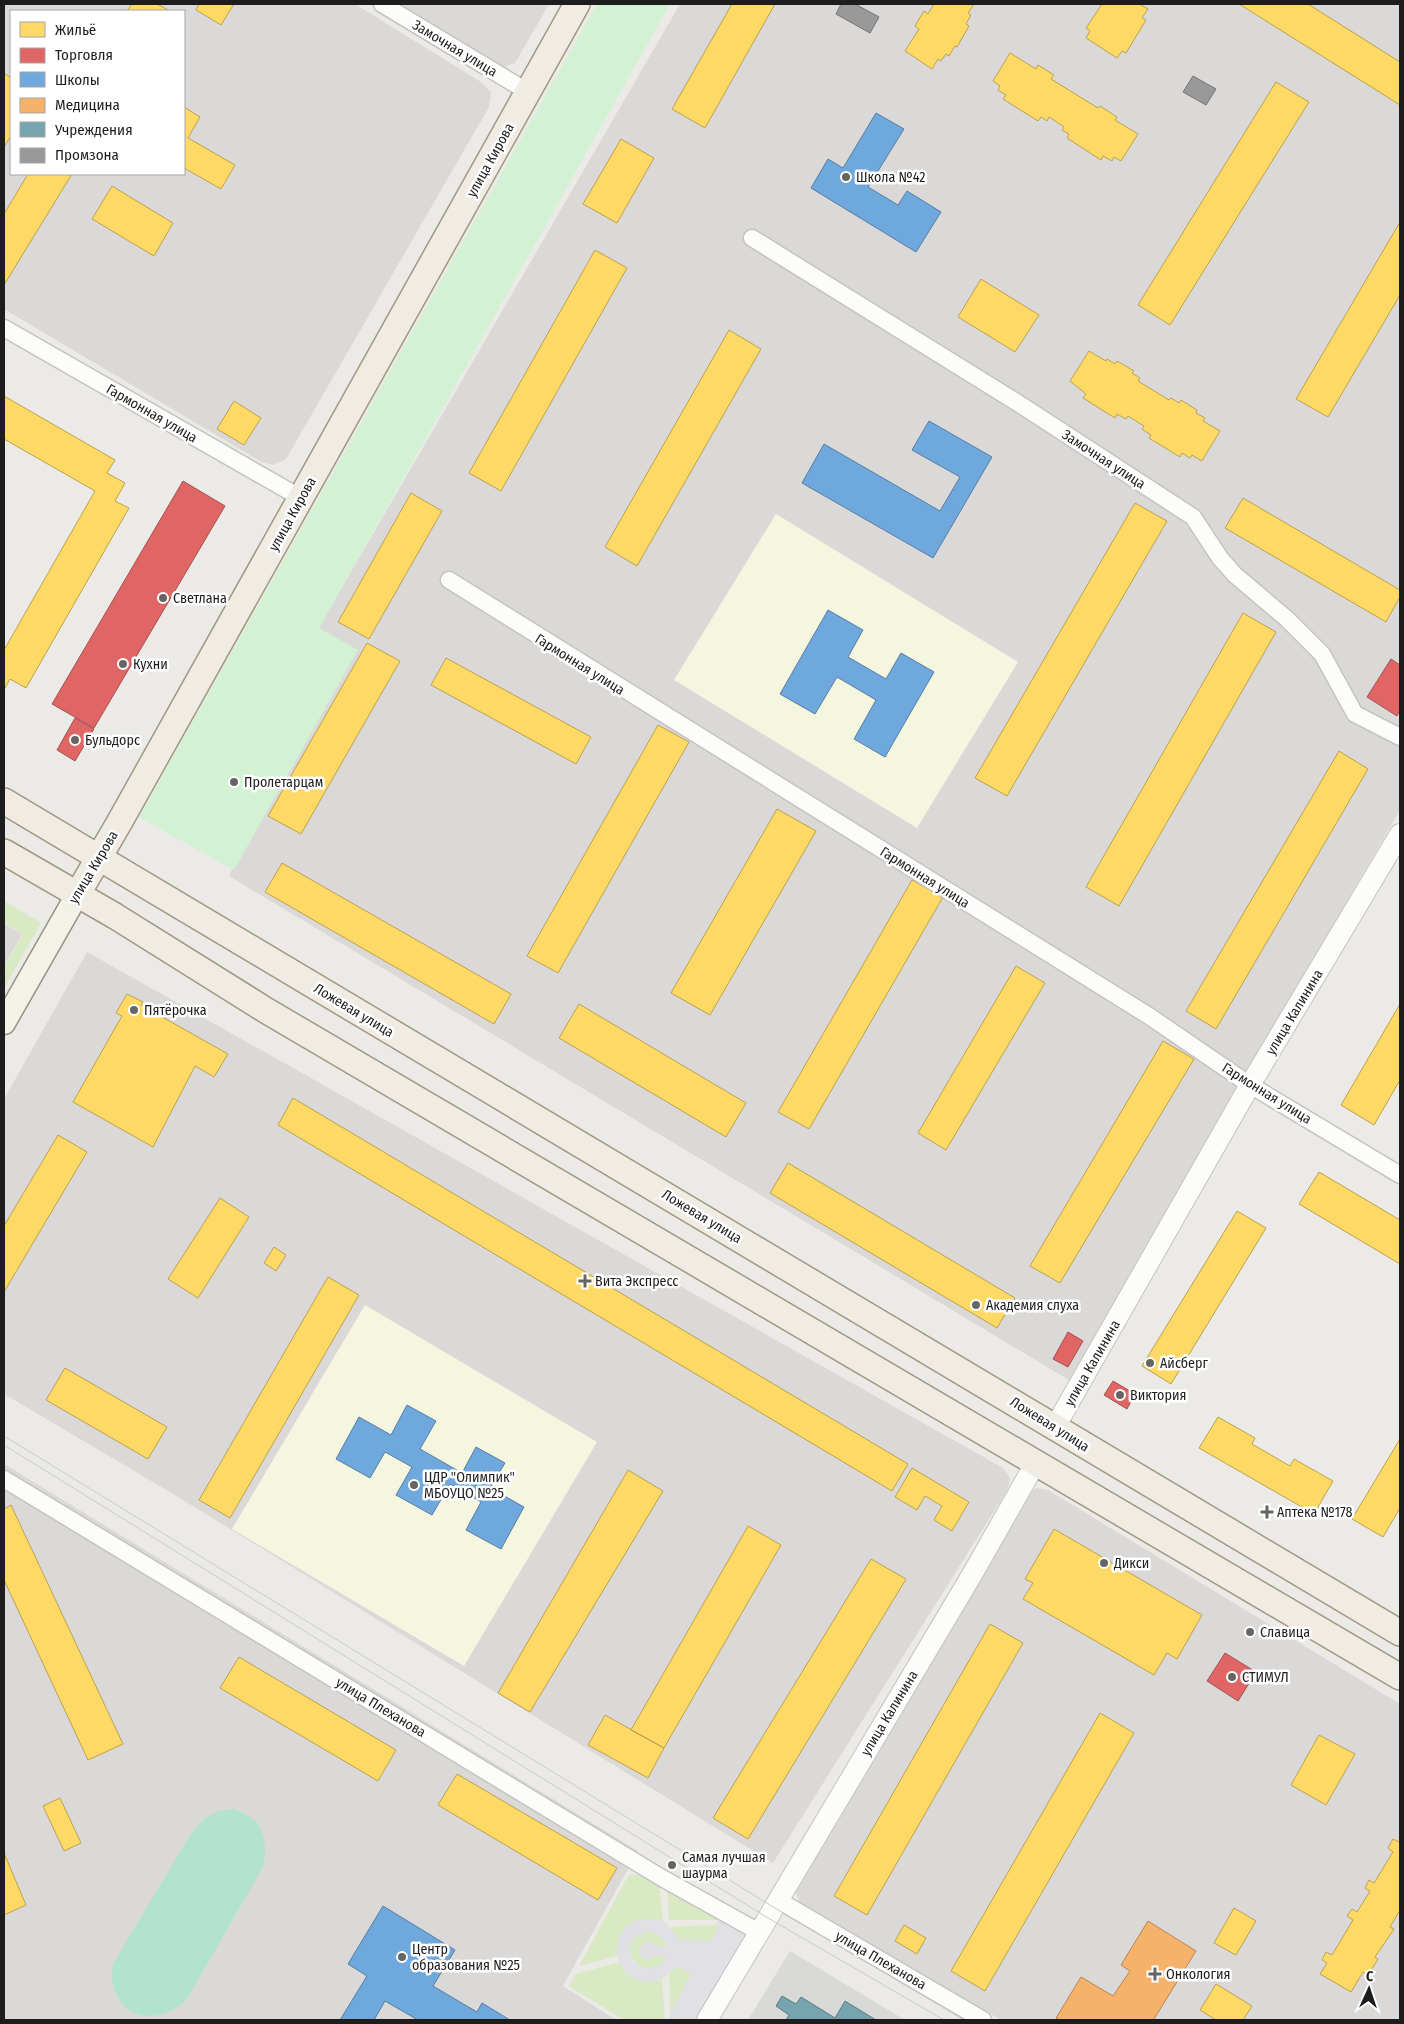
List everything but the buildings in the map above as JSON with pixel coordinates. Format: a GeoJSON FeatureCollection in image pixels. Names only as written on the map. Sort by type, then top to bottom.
{"type":"FeatureCollection","features":[{"type":"Feature","properties":{"kind":"main road","name":"улица Кирова"},"geometry":{"type":"LineString","coordinates":[[4,1022],[99,857],[578,4]]}},
{"type":"Feature","properties":{"kind":"main road","name":"Ложевая улица"},"geometry":{"type":"LineString","coordinates":[[4,801],[1400,1633]]}},
{"type":"Feature","properties":{"kind":"main road"},"geometry":{"type":"LineString","coordinates":[[4,852],[115,916],[268,1011],[1400,1677]]}},
{"type":"Feature","properties":{"kind":"main road","name":"улица Калинина"},"geometry":{"type":"LineString","coordinates":[[1036,1462],[1055,1427]]}},
{"type":"Feature","properties":{"kind":"street","name":"Замочная улица"},"geometry":{"type":"LineString","coordinates":[[382,4],[528,92]]}},
{"type":"Feature","properties":{"kind":"street","name":"Замочная улица"},"geometry":{"type":"LineString","coordinates":[[752,238],[1021,405],[1193,517],[1220,558],[1235,575],[1287,619],[1322,654],[1355,714],[1400,737]]}},
{"type":"Feature","properties":{"kind":"street","name":"Гармонная улица"},"geometry":{"type":"LineString","coordinates":[[4,328],[301,498]]}},
{"type":"Feature","properties":{"kind":"street","name":"Гармонная улица"},"geometry":{"type":"LineString","coordinates":[[448,580],[1141,1010],[1250,1085],[1400,1175]]}},
{"type":"Feature","properties":{"kind":"street","name":"улица Калинина"},"geometry":{"type":"LineString","coordinates":[[1055,1427],[1250,1085],[1400,834]]}},
{"type":"Feature","properties":{"kind":"street","name":"улица Калинина"},"geometry":{"type":"LineString","coordinates":[[706,2020],[1036,1462]]}},
{"type":"Feature","properties":{"kind":"street","name":"улица Плеханова"},"geometry":{"type":"LineString","coordinates":[[4,1479],[662,1878],[759,1932]]}},
{"type":"Feature","properties":{"kind":"street","name":"улица Плеханова"},"geometry":{"type":"LineString","coordinates":[[778,1900],[983,2020]]}},
{"type":"Feature","properties":{"kind":"shaded area"},"geometry":{"type":"Polygon","coordinates":[[[4,4],[355,4],[481,82],[491,92],[489,107],[286,459],[273,465],[260,461],[4,309],[4,4]]]}},
{"type":"Feature","properties":{"kind":"shaded area"},"geometry":{"type":"Polygon","coordinates":[[[395,4],[549,4],[515,63],[504,67],[490,63],[395,4]]]}},
{"type":"Feature","properties":{"kind":"shaded area"},"geometry":{"type":"Polygon","coordinates":[[[680,4],[1400,4],[1400,810],[1069,1380],[229,876],[262,800],[315,634],[680,4]]]}},
{"type":"Feature","properties":{"kind":"shaded area"},"geometry":{"type":"Polygon","coordinates":[[[776,514],[1018,662],[917,828],[674,680],[776,514]]]}},
{"type":"Feature","properties":{"kind":"shaded area"},"geometry":{"type":"Polygon","coordinates":[[[4,924],[22,934],[4,966],[4,924]]]}},
{"type":"Feature","properties":{"kind":"shaded area"},"geometry":{"type":"Polygon","coordinates":[[[87,952],[1003,1468],[1010,1478],[1008,1489],[773,1863],[175,1495],[4,1394],[4,1099],[87,952]]]}},
{"type":"Feature","properties":{"kind":"shaded area","name":"ЦДР \"Олимпик\" МБОУЦО №25"},"geometry":{"type":"Polygon","coordinates":[[[365,1305],[597,1442],[464,1666],[232,1529],[365,1305]]]}},
{"type":"Feature","properties":{"kind":"shaded area"},"geometry":{"type":"Polygon","coordinates":[[[4,1464],[638,1851],[563,1986],[616,2020],[4,2020],[4,1464]]]}},
{"type":"Feature","properties":{"kind":"shaded area"},"geometry":{"type":"Polygon","coordinates":[[[1036,1488],[1048,1490],[1400,1704],[1400,2020],[1001,2020],[800,1902],[794,1890],[1024,1498],[1036,1488]]]}},
{"type":"Feature","properties":{"kind":"shaded area"},"geometry":{"type":"Polygon","coordinates":[[[722,1915],[750,1931],[695,2020],[667,2020],[691,1975],[677,1965],[665,1977],[657,1981],[645,1982],[633,1978],[623,1969],[617,1959],[617,1945],[621,1934],[628,1925],[637,1920],[648,1919],[663,1921],[679,1940],[711,1941],[719,1928],[715,1925],[722,1915]],[[650,1931],[635,1937],[631,1943],[630,1953],[633,1961],[646,1969],[662,1964],[667,1956],[656,1955],[648,1960],[639,1954],[641,1945],[646,1942],[651,1942],[657,1947],[667,1946],[663,1938],[650,1931]]]}},
{"type":"Feature","properties":{"kind":"shaded area"},"geometry":{"type":"Polygon","coordinates":[[[790,1951],[905,2020],[748,2020],[790,1951]]]}},
{"type":"Feature","properties":{"kind":"green space"},"geometry":{"type":"Polygon","coordinates":[[[597,4],[670,4],[319,628],[358,650],[234,870],[139,817],[597,4]]]}},
{"type":"Feature","properties":{"kind":"green space"},"geometry":{"type":"Polygon","coordinates":[[[4,901],[41,923],[4,988],[4,967],[23,934],[4,923],[4,901]]]}},
{"type":"Feature","properties":{"kind":"green space"},"geometry":{"type":"Polygon","coordinates":[[[234,1809],[252,1818],[261,1830],[265,1845],[264,1865],[187,1999],[166,2013],[144,2015],[134,2012],[125,2006],[117,1996],[112,1981],[113,1964],[194,1830],[203,1820],[213,1814],[234,1809]]]}},
{"type":"Feature","properties":{"kind":"green space"},"geometry":{"type":"Polygon","coordinates":[[[649,1875],[659,1881],[663,1921],[657,1920],[617,1945],[617,1956],[579,1966],[628,1876],[649,1875]]]}},
{"type":"Feature","properties":{"kind":"green space"},"geometry":{"type":"Polygon","coordinates":[[[667,1884],[722,1915],[719,1920],[669,1920],[667,1884]]]}},
{"type":"Feature","properties":{"kind":"green space"},"geometry":{"type":"Polygon","coordinates":[[[715,1925],[719,1928],[711,1941],[678,1940],[670,1927],[715,1925]]]}},
{"type":"Feature","properties":{"kind":"green space"},"geometry":{"type":"Polygon","coordinates":[[[650,1931],[663,1938],[667,1946],[657,1947],[656,1955],[667,1956],[659,1966],[651,1969],[642,1967],[634,1961],[630,1952],[630,1944],[637,1936],[650,1931]]]}},
{"type":"Feature","properties":{"kind":"green space"},"geometry":{"type":"Polygon","coordinates":[[[619,1962],[627,1974],[657,1981],[662,1979],[665,2020],[624,2020],[569,1986],[576,1974],[619,1962]]]}},
{"type":"Feature","properties":{"kind":"green space"},"geometry":{"type":"Polygon","coordinates":[[[677,1965],[691,1975],[670,2015],[669,1974],[677,1965]]]}},
{"type":"Feature","properties":{"kind":"tram line"},"geometry":{"type":"LineString","coordinates":[[4,1436],[775,1908],[964,2020]]}},
{"type":"Feature","properties":{"kind":"tram line"},"geometry":{"type":"LineString","coordinates":[[4,1445],[768,1918],[944,2020]]}},
{"type":"Feature","properties":{"kind":"place","name":"Школа №42"},"geometry":{"type":"Point","coordinates":[846,177]}},
{"type":"Feature","properties":{"kind":"place","name":"Светлана"},"geometry":{"type":"Point","coordinates":[163,598]}},
{"type":"Feature","properties":{"kind":"place","name":"Кухни"},"geometry":{"type":"Point","coordinates":[123,664]}},
{"type":"Feature","properties":{"kind":"place","name":"Бульдорс"},"geometry":{"type":"Point","coordinates":[75,740]}},
{"type":"Feature","properties":{"kind":"place","name":"Пролетарцам"},"geometry":{"type":"Point","coordinates":[234,782]}},
{"type":"Feature","properties":{"kind":"place","name":"Пятёрочка"},"geometry":{"type":"Point","coordinates":[134,1010]}},
{"type":"Feature","properties":{"kind":"place","name":"Вита Экспресс"},"geometry":{"type":"Point","coordinates":[585,1281]}},
{"type":"Feature","properties":{"kind":"place","name":"Академия слуха"},"geometry":{"type":"Point","coordinates":[976,1305]}},
{"type":"Feature","properties":{"kind":"place","name":"Айсберг"},"geometry":{"type":"Point","coordinates":[1150,1363]}},
{"type":"Feature","properties":{"kind":"place","name":"Виктория"},"geometry":{"type":"Point","coordinates":[1120,1395]}},
{"type":"Feature","properties":{"kind":"place","name":"ЦДР \"Олимпик\" МБОУЦО №25"},"geometry":{"type":"Point","coordinates":[414,1485]}},
{"type":"Feature","properties":{"kind":"place","name":"Аптека №178"},"geometry":{"type":"Point","coordinates":[1267,1512]}},
{"type":"Feature","properties":{"kind":"place","name":"Дикси"},"geometry":{"type":"Point","coordinates":[1104,1563]}},
{"type":"Feature","properties":{"kind":"place","name":"Славица"},"geometry":{"type":"Point","coordinates":[1250,1632]}},
{"type":"Feature","properties":{"kind":"place","name":"СТИМУЛ"},"geometry":{"type":"Point","coordinates":[1232,1677]}},
{"type":"Feature","properties":{"kind":"place","name":"Самая лучшая шаурма"},"geometry":{"type":"Point","coordinates":[672,1865]}},
{"type":"Feature","properties":{"kind":"place","name":"Центр образования №25"},"geometry":{"type":"Point","coordinates":[402,1957]}},
{"type":"Feature","properties":{"kind":"place","name":"Онкология"},"geometry":{"type":"Point","coordinates":[1155,1974]}}]}
